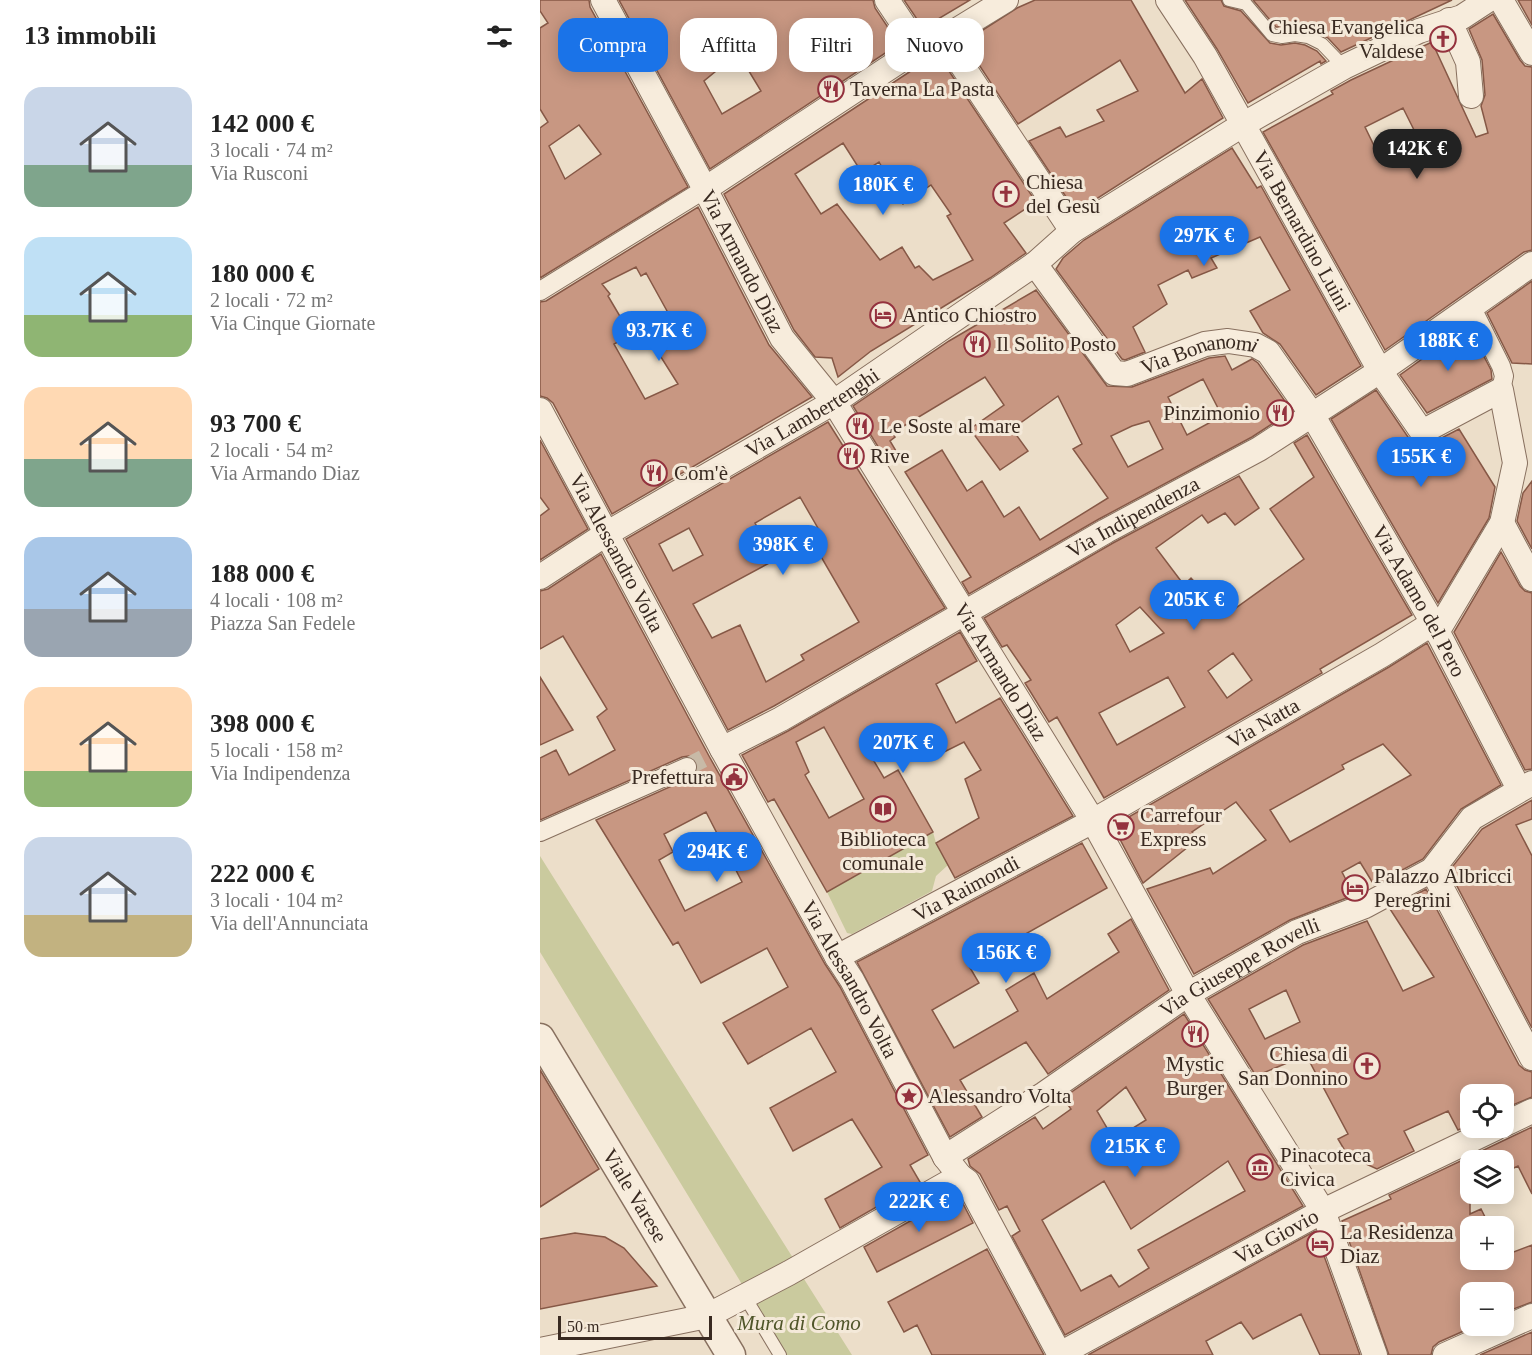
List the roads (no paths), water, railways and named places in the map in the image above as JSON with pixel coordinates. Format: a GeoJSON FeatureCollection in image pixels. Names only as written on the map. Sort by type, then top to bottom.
{"type":"FeatureCollection","features":[{"type":"Feature","properties":{"kind":"street","name":"Via Armando Diaz"},"geometry":{"type":"LineString","coordinates":[[603,0],[782,338],[834,402],[1093,821],[1188,994],[1323,1211],[1375,1355]]}},
{"type":"Feature","properties":{"kind":"street"},"geometry":{"type":"LineString","coordinates":[[887,0],[899,18]]}},
{"type":"Feature","properties":{"kind":"street"},"geometry":{"type":"LineString","coordinates":[[977,18],[1006,0]]}},
{"type":"Feature","properties":{"kind":"street","name":"Via Bernardino Luini"},"geometry":{"type":"LineString","coordinates":[[1168,0],[1205,56],[1244,124],[1380,371],[1422,432],[1501,390]]}},
{"type":"Feature","properties":{"kind":"street","name":"Via Lambertenghi"},"geometry":{"type":"LineString","coordinates":[[540,577],[606,534],[834,402],[1035,264],[1072,231],[1244,124],[1344,67],[1419,31],[1462,17],[1488,0]]}},
{"type":"Feature","properties":{"kind":"street"},"geometry":{"type":"LineString","coordinates":[[1501,0],[1532,53]]}},
{"type":"Feature","properties":{"kind":"street"},"geometry":{"type":"LineString","coordinates":[[1449,20],[1468,62],[1471,96]]}},
{"type":"Feature","properties":{"kind":"street"},"geometry":{"type":"LineString","coordinates":[[540,291],[705,189],[885,70]]}},
{"type":"Feature","properties":{"kind":"street"},"geometry":{"type":"LineString","coordinates":[[967,72],[1072,231]]}},
{"type":"Feature","properties":{"kind":"street","name":"Via Bonanomi"},"geometry":{"type":"LineString","coordinates":[[1035,264],[1114,373],[1127,375],[1205,344],[1228,341],[1255,345],[1268,352],[1313,416]]}},
{"type":"Feature","properties":{"kind":"street","name":"Via Indipendenza"},"geometry":{"type":"LineString","coordinates":[[722,749],[782,719],[1106,531],[1259,449],[1380,371],[1532,264]]}},
{"type":"Feature","properties":{"kind":"street"},"geometry":{"type":"LineString","coordinates":[[1471,306],[1501,366],[1504,376],[1501,390]]}},
{"type":"Feature","properties":{"kind":"street","name":"Via Natta"},"geometry":{"type":"LineString","coordinates":[[1093,821],[1383,655],[1435,628],[1502,523],[1515,463],[1501,390]]}},
{"type":"Feature","properties":{"kind":"street","name":"Via Alessandro Volta"},"geometry":{"type":"LineString","coordinates":[[540,410],[722,749],[852,980],[945,1157],[967,1181],[1060,1354]]}},
{"type":"Feature","properties":{"kind":"street","name":"Via Adamo del Pero"},"geometry":{"type":"LineString","coordinates":[[1313,416],[1526,786]]}},
{"type":"Feature","properties":{"kind":"street"},"geometry":{"type":"LineString","coordinates":[[1502,523],[1532,579]]}},
{"type":"Feature","properties":{"kind":"street"},"geometry":{"type":"LineString","coordinates":[[540,832],[687,767]]}},
{"type":"Feature","properties":{"kind":"street","name":"Via Giuseppe Rovelli"},"geometry":{"type":"LineString","coordinates":[[945,1157],[1044,1094],[1188,994],[1297,932],[1365,906],[1432,870],[1472,818],[1526,786]]}},
{"type":"Feature","properties":{"kind":"street","name":"Via Raimondi"},"geometry":{"type":"LineString","coordinates":[[837,957],[1093,821]]}},
{"type":"Feature","properties":{"kind":"street"},"geometry":{"type":"LineString","coordinates":[[1432,870],[1532,1058]]}},
{"type":"Feature","properties":{"kind":"street","name":"Viale Varese"},"geometry":{"type":"LineString","coordinates":[[540,1038],[731,1355]]}},
{"type":"Feature","properties":{"kind":"street"},"geometry":{"type":"LineString","coordinates":[[1514,1120],[1532,1111]]}},
{"type":"Feature","properties":{"kind":"street","name":"Via Giovio"},"geometry":{"type":"LineString","coordinates":[[1060,1354],[1323,1211],[1475,1138]]}},
{"type":"Feature","properties":{"kind":"street"},"geometry":{"type":"LineString","coordinates":[[540,1350],[707,1316],[960,1176]]}},
{"type":"Feature","properties":{"kind":"street"},"geometry":{"type":"LineString","coordinates":[[1444,1355],[1532,1316]]}},
{"type":"Feature","properties":{"kind":"lane"},"geometry":{"type":"LineString","coordinates":[[1229,0],[1246,4],[1272,35],[1282,37],[1295,35],[1322,44],[1344,67]]}},
{"type":"Feature","properties":{"kind":"lane"},"geometry":{"type":"LineString","coordinates":[[745,1297],[780,1355]]}},
{"type":"Feature","properties":{"kind":"tunnel"},"geometry":{"type":"LineString","coordinates":[[687,767],[722,749]]}},
{"type":"Feature","properties":{"kind":"place","name":"Chiesa Evangelica Valdese"},"geometry":{"type":"Point","coordinates":[1443,39]}},
{"type":"Feature","properties":{"kind":"place","name":"Taverna La Pasta"},"geometry":{"type":"Point","coordinates":[831,89]}},
{"type":"Feature","properties":{"kind":"place","name":"Chiesa del Gesù"},"geometry":{"type":"Point","coordinates":[1006,194]}},
{"type":"Feature","properties":{"kind":"place","name":"Antico Chiostro"},"geometry":{"type":"Point","coordinates":[883,315]}},
{"type":"Feature","properties":{"kind":"place","name":"Il Solito Posto"},"geometry":{"type":"Point","coordinates":[977,344]}},
{"type":"Feature","properties":{"kind":"place","name":"Pinzimonio"},"geometry":{"type":"Point","coordinates":[1280,413]}},
{"type":"Feature","properties":{"kind":"place","name":"Le Soste al mare"},"geometry":{"type":"Point","coordinates":[860,426]}},
{"type":"Feature","properties":{"kind":"place","name":"Rive"},"geometry":{"type":"Point","coordinates":[851,456]}},
{"type":"Feature","properties":{"kind":"place","name":"Com'è"},"geometry":{"type":"Point","coordinates":[654,473]}},
{"type":"Feature","properties":{"kind":"place","name":"Prefettura"},"geometry":{"type":"Point","coordinates":[734,777]}},
{"type":"Feature","properties":{"kind":"place","name":"Biblioteca comunale"},"geometry":{"type":"Point","coordinates":[883,809]}},
{"type":"Feature","properties":{"kind":"place","name":"Carrefour Express"},"geometry":{"type":"Point","coordinates":[1121,827]}},
{"type":"Feature","properties":{"kind":"place","name":"Palazzo Albricci Peregrini"},"geometry":{"type":"Point","coordinates":[1355,888]}},
{"type":"Feature","properties":{"kind":"place","name":"Mystic Burger"},"geometry":{"type":"Point","coordinates":[1195,1034]}},
{"type":"Feature","properties":{"kind":"place","name":"Chiesa di San Donnino"},"geometry":{"type":"Point","coordinates":[1367,1066]}},
{"type":"Feature","properties":{"kind":"place","name":"Alessandro Volta"},"geometry":{"type":"Point","coordinates":[909,1096]}},
{"type":"Feature","properties":{"kind":"place","name":"Pinacoteca Civica"},"geometry":{"type":"Point","coordinates":[1260,1167]}},
{"type":"Feature","properties":{"kind":"place","name":"La Residenza Diaz"},"geometry":{"type":"Point","coordinates":[1320,1244]}},
{"type":"Feature","properties":{"kind":"park label","name":"Mura di Como"},"geometry":{"type":"Point","coordinates":[799,1323]}}]}
